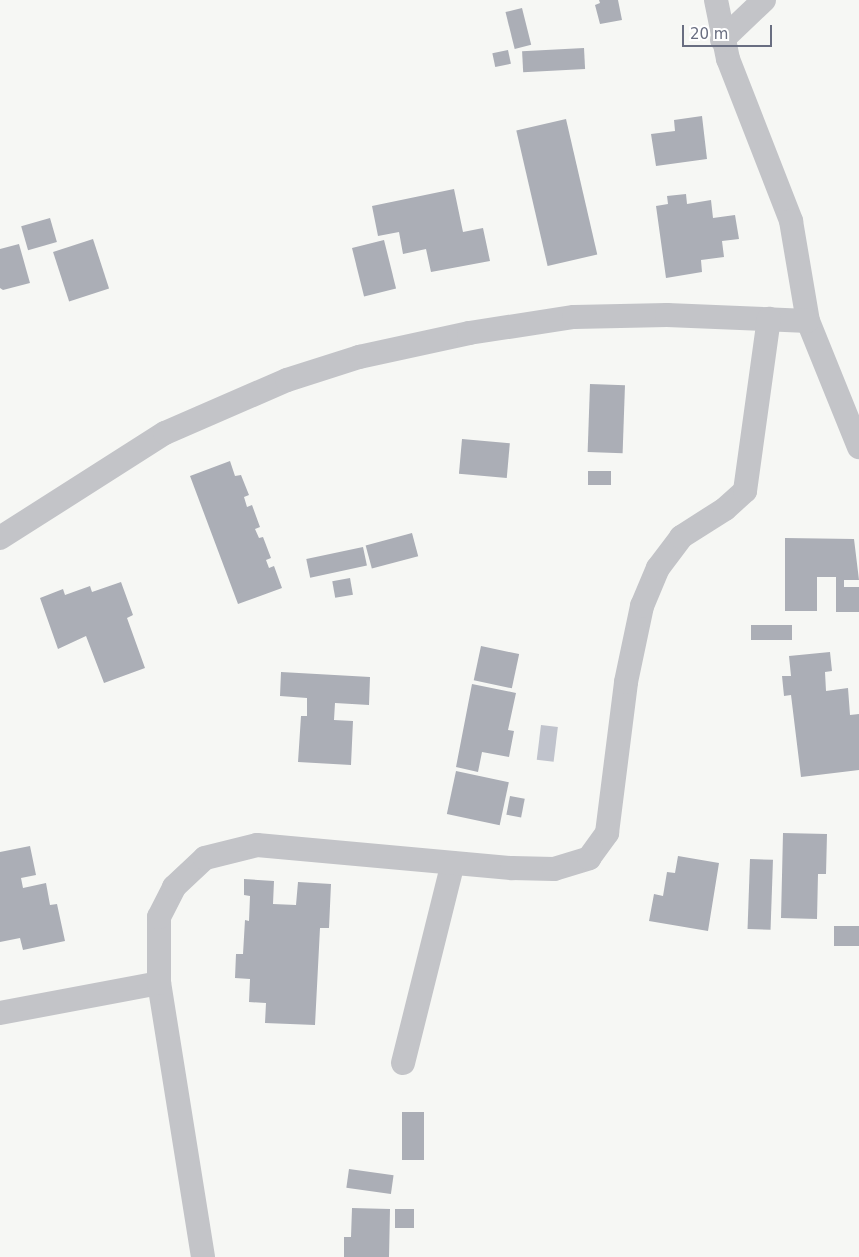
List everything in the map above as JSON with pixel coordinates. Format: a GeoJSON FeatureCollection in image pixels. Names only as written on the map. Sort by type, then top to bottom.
{"type":"FeatureCollection","features":[{"type":"Feature","properties":{"kind":"street"},"geometry":{"type":"LineString","coordinates":[[716,0],[722,40],[791,221],[808,321],[859,447]]}},
{"type":"Feature","properties":{"kind":"street"},"geometry":{"type":"LineString","coordinates":[[722,40],[764,0]]}},
{"type":"Feature","properties":{"kind":"street"},"geometry":{"type":"LineString","coordinates":[[0,538],[165,433],[287,380],[359,357],[469,333],[574,317],[667,315],[808,321]]}},
{"type":"Feature","properties":{"kind":"street"},"geometry":{"type":"LineString","coordinates":[[203,1257],[159,983],[159,918],[174,887],[205,858],[257,845],[453,863],[554,868],[589,858],[607,833],[626,682],[642,606],[658,568],[681,537],[725,509],[745,491],[769,319]]}},
{"type":"Feature","properties":{"kind":"street"},"geometry":{"type":"LineString","coordinates":[[403,1063],[453,863]]}},
{"type":"Feature","properties":{"kind":"street"},"geometry":{"type":"LineString","coordinates":[[0,1013],[159,983]]}},
{"type":"Feature","properties":{"kind":"shaded area"},"geometry":{"type":"Polygon","coordinates":[[[541,725],[558,727],[554,762],[537,760],[541,725]]]}},
{"type":"Feature","properties":{"kind":"building"},"geometry":{"type":"Polygon","coordinates":[[[599,0],[618,0],[622,20],[600,24],[595,5],[600,3],[599,0]]]}},
{"type":"Feature","properties":{"kind":"building"},"geometry":{"type":"Polygon","coordinates":[[[522,8],[531,45],[515,49],[506,12],[522,8]]]}},
{"type":"Feature","properties":{"kind":"building"},"geometry":{"type":"Polygon","coordinates":[[[584,48],[585,69],[523,72],[522,51],[584,48]]]}},
{"type":"Feature","properties":{"kind":"building"},"geometry":{"type":"Polygon","coordinates":[[[508,50],[511,64],[495,67],[492,53],[508,50]]]}},
{"type":"Feature","properties":{"kind":"building"},"geometry":{"type":"Polygon","coordinates":[[[702,116],[707,159],[656,166],[651,134],[675,131],[674,120],[702,116]]]}},
{"type":"Feature","properties":{"kind":"building"},"geometry":{"type":"Polygon","coordinates":[[[566,119],[597,254],[548,266],[516,130],[566,119]]]}},
{"type":"Feature","properties":{"kind":"building"},"geometry":{"type":"Polygon","coordinates":[[[454,189],[463,232],[483,228],[490,261],[431,272],[426,249],[403,254],[399,232],[378,236],[372,206],[454,189]]]}},
{"type":"Feature","properties":{"kind":"building"},"geometry":{"type":"Polygon","coordinates":[[[686,194],[687,204],[711,200],[713,218],[735,215],[739,239],[722,241],[724,257],[701,260],[702,272],[666,278],[656,206],[668,204],[667,196],[686,194]]]}},
{"type":"Feature","properties":{"kind":"building"},"geometry":{"type":"Polygon","coordinates":[[[50,218],[57,242],[28,250],[21,226],[50,218]]]}},
{"type":"Feature","properties":{"kind":"building"},"geometry":{"type":"Polygon","coordinates":[[[93,239],[109,288],[69,301],[53,252],[93,239]]]}},
{"type":"Feature","properties":{"kind":"building"},"geometry":{"type":"Polygon","coordinates":[[[384,240],[396,289],[364,296],[352,248],[384,240]]]}},
{"type":"Feature","properties":{"kind":"building"},"geometry":{"type":"Polygon","coordinates":[[[19,244],[30,283],[3,290],[0,288],[0,249],[19,244]]]}},
{"type":"Feature","properties":{"kind":"building"},"geometry":{"type":"Polygon","coordinates":[[[590,384],[625,385],[623,453],[588,452],[590,384]]]}},
{"type":"Feature","properties":{"kind":"building"},"geometry":{"type":"Polygon","coordinates":[[[462,439],[510,443],[507,478],[459,474],[462,439]]]}},
{"type":"Feature","properties":{"kind":"building"},"geometry":{"type":"Polygon","coordinates":[[[230,461],[235,476],[241,475],[249,495],[244,497],[247,507],[252,505],[260,527],[255,529],[259,538],[263,537],[271,558],[266,560],[269,568],[274,566],[282,588],[238,604],[190,476],[230,461]]]}},
{"type":"Feature","properties":{"kind":"building"},"geometry":{"type":"Polygon","coordinates":[[[588,471],[611,471],[611,485],[588,485],[588,471]]]}},
{"type":"Feature","properties":{"kind":"building"},"geometry":{"type":"Polygon","coordinates":[[[412,533],[418,556],[372,569],[366,545],[412,533]]]}},
{"type":"Feature","properties":{"kind":"building"},"geometry":{"type":"Polygon","coordinates":[[[785,538],[854,539],[859,580],[844,580],[844,587],[859,587],[859,612],[836,612],[836,577],[817,577],[817,611],[785,611],[785,538]]]}},
{"type":"Feature","properties":{"kind":"building"},"geometry":{"type":"Polygon","coordinates":[[[363,547],[367,566],[310,578],[306,559],[363,547]]]}},
{"type":"Feature","properties":{"kind":"building"},"geometry":{"type":"Polygon","coordinates":[[[350,578],[353,595],[335,598],[332,581],[350,578]]]}},
{"type":"Feature","properties":{"kind":"building"},"geometry":{"type":"Polygon","coordinates":[[[121,582],[133,615],[127,618],[145,668],[104,683],[86,636],[58,649],[40,598],[63,589],[65,595],[90,586],[92,592],[121,582]]]}},
{"type":"Feature","properties":{"kind":"building"},"geometry":{"type":"Polygon","coordinates":[[[751,625],[792,625],[792,640],[751,640],[751,625]]]}},
{"type":"Feature","properties":{"kind":"building"},"geometry":{"type":"Polygon","coordinates":[[[481,646],[519,654],[512,688],[474,680],[481,646]]]}},
{"type":"Feature","properties":{"kind":"building"},"geometry":{"type":"Polygon","coordinates":[[[830,652],[832,671],[825,672],[826,691],[848,688],[850,715],[859,714],[859,770],[801,777],[791,695],[784,696],[782,676],[791,676],[789,656],[830,652]]]}},
{"type":"Feature","properties":{"kind":"building"},"geometry":{"type":"Polygon","coordinates":[[[281,672],[370,677],[369,705],[335,703],[334,720],[353,721],[351,765],[298,762],[301,716],[307,716],[307,698],[280,696],[281,672]]]}},
{"type":"Feature","properties":{"kind":"building"},"geometry":{"type":"Polygon","coordinates":[[[472,684],[516,693],[508,730],[514,731],[509,757],[482,752],[478,772],[456,767],[472,684]]]}},
{"type":"Feature","properties":{"kind":"building"},"geometry":{"type":"Polygon","coordinates":[[[456,771],[509,782],[500,825],[447,814],[456,771]]]}},
{"type":"Feature","properties":{"kind":"building"},"geometry":{"type":"Polygon","coordinates":[[[510,796],[525,799],[521,818],[506,815],[510,796]]]}},
{"type":"Feature","properties":{"kind":"building"},"geometry":{"type":"Polygon","coordinates":[[[783,833],[827,834],[826,874],[818,874],[817,919],[781,918],[783,833]]]}},
{"type":"Feature","properties":{"kind":"building"},"geometry":{"type":"Polygon","coordinates":[[[30,846],[36,875],[21,878],[23,888],[46,883],[50,905],[57,904],[65,941],[23,950],[20,938],[0,942],[0,852],[30,846]]]}},
{"type":"Feature","properties":{"kind":"building"},"geometry":{"type":"Polygon","coordinates":[[[678,856],[719,863],[708,931],[649,921],[654,894],[663,896],[667,872],[675,873],[678,856]]]}},
{"type":"Feature","properties":{"kind":"building"},"geometry":{"type":"Polygon","coordinates":[[[750,859],[773,860],[771,930],[748,929],[750,859]]]}},
{"type":"Feature","properties":{"kind":"building"},"geometry":{"type":"Polygon","coordinates":[[[244,879],[274,881],[273,904],[296,905],[298,882],[331,884],[329,928],[320,928],[315,1025],[265,1023],[266,1003],[249,1002],[250,979],[235,978],[236,954],[243,954],[245,920],[249,921],[250,896],[244,895],[244,879]]]}},
{"type":"Feature","properties":{"kind":"building"},"geometry":{"type":"Polygon","coordinates":[[[834,926],[859,926],[859,946],[834,946],[834,926]]]}},
{"type":"Feature","properties":{"kind":"building"},"geometry":{"type":"Polygon","coordinates":[[[402,1112],[424,1112],[424,1160],[402,1160],[402,1112]]]}},
{"type":"Feature","properties":{"kind":"building"},"geometry":{"type":"Polygon","coordinates":[[[349,1169],[394,1175],[391,1194],[346,1188],[349,1169]]]}},
{"type":"Feature","properties":{"kind":"building"},"geometry":{"type":"Polygon","coordinates":[[[352,1208],[390,1209],[389,1257],[344,1257],[344,1237],[351,1237],[352,1208]]]}},
{"type":"Feature","properties":{"kind":"building"},"geometry":{"type":"Polygon","coordinates":[[[395,1209],[414,1209],[414,1228],[395,1228],[395,1209]]]}}]}
